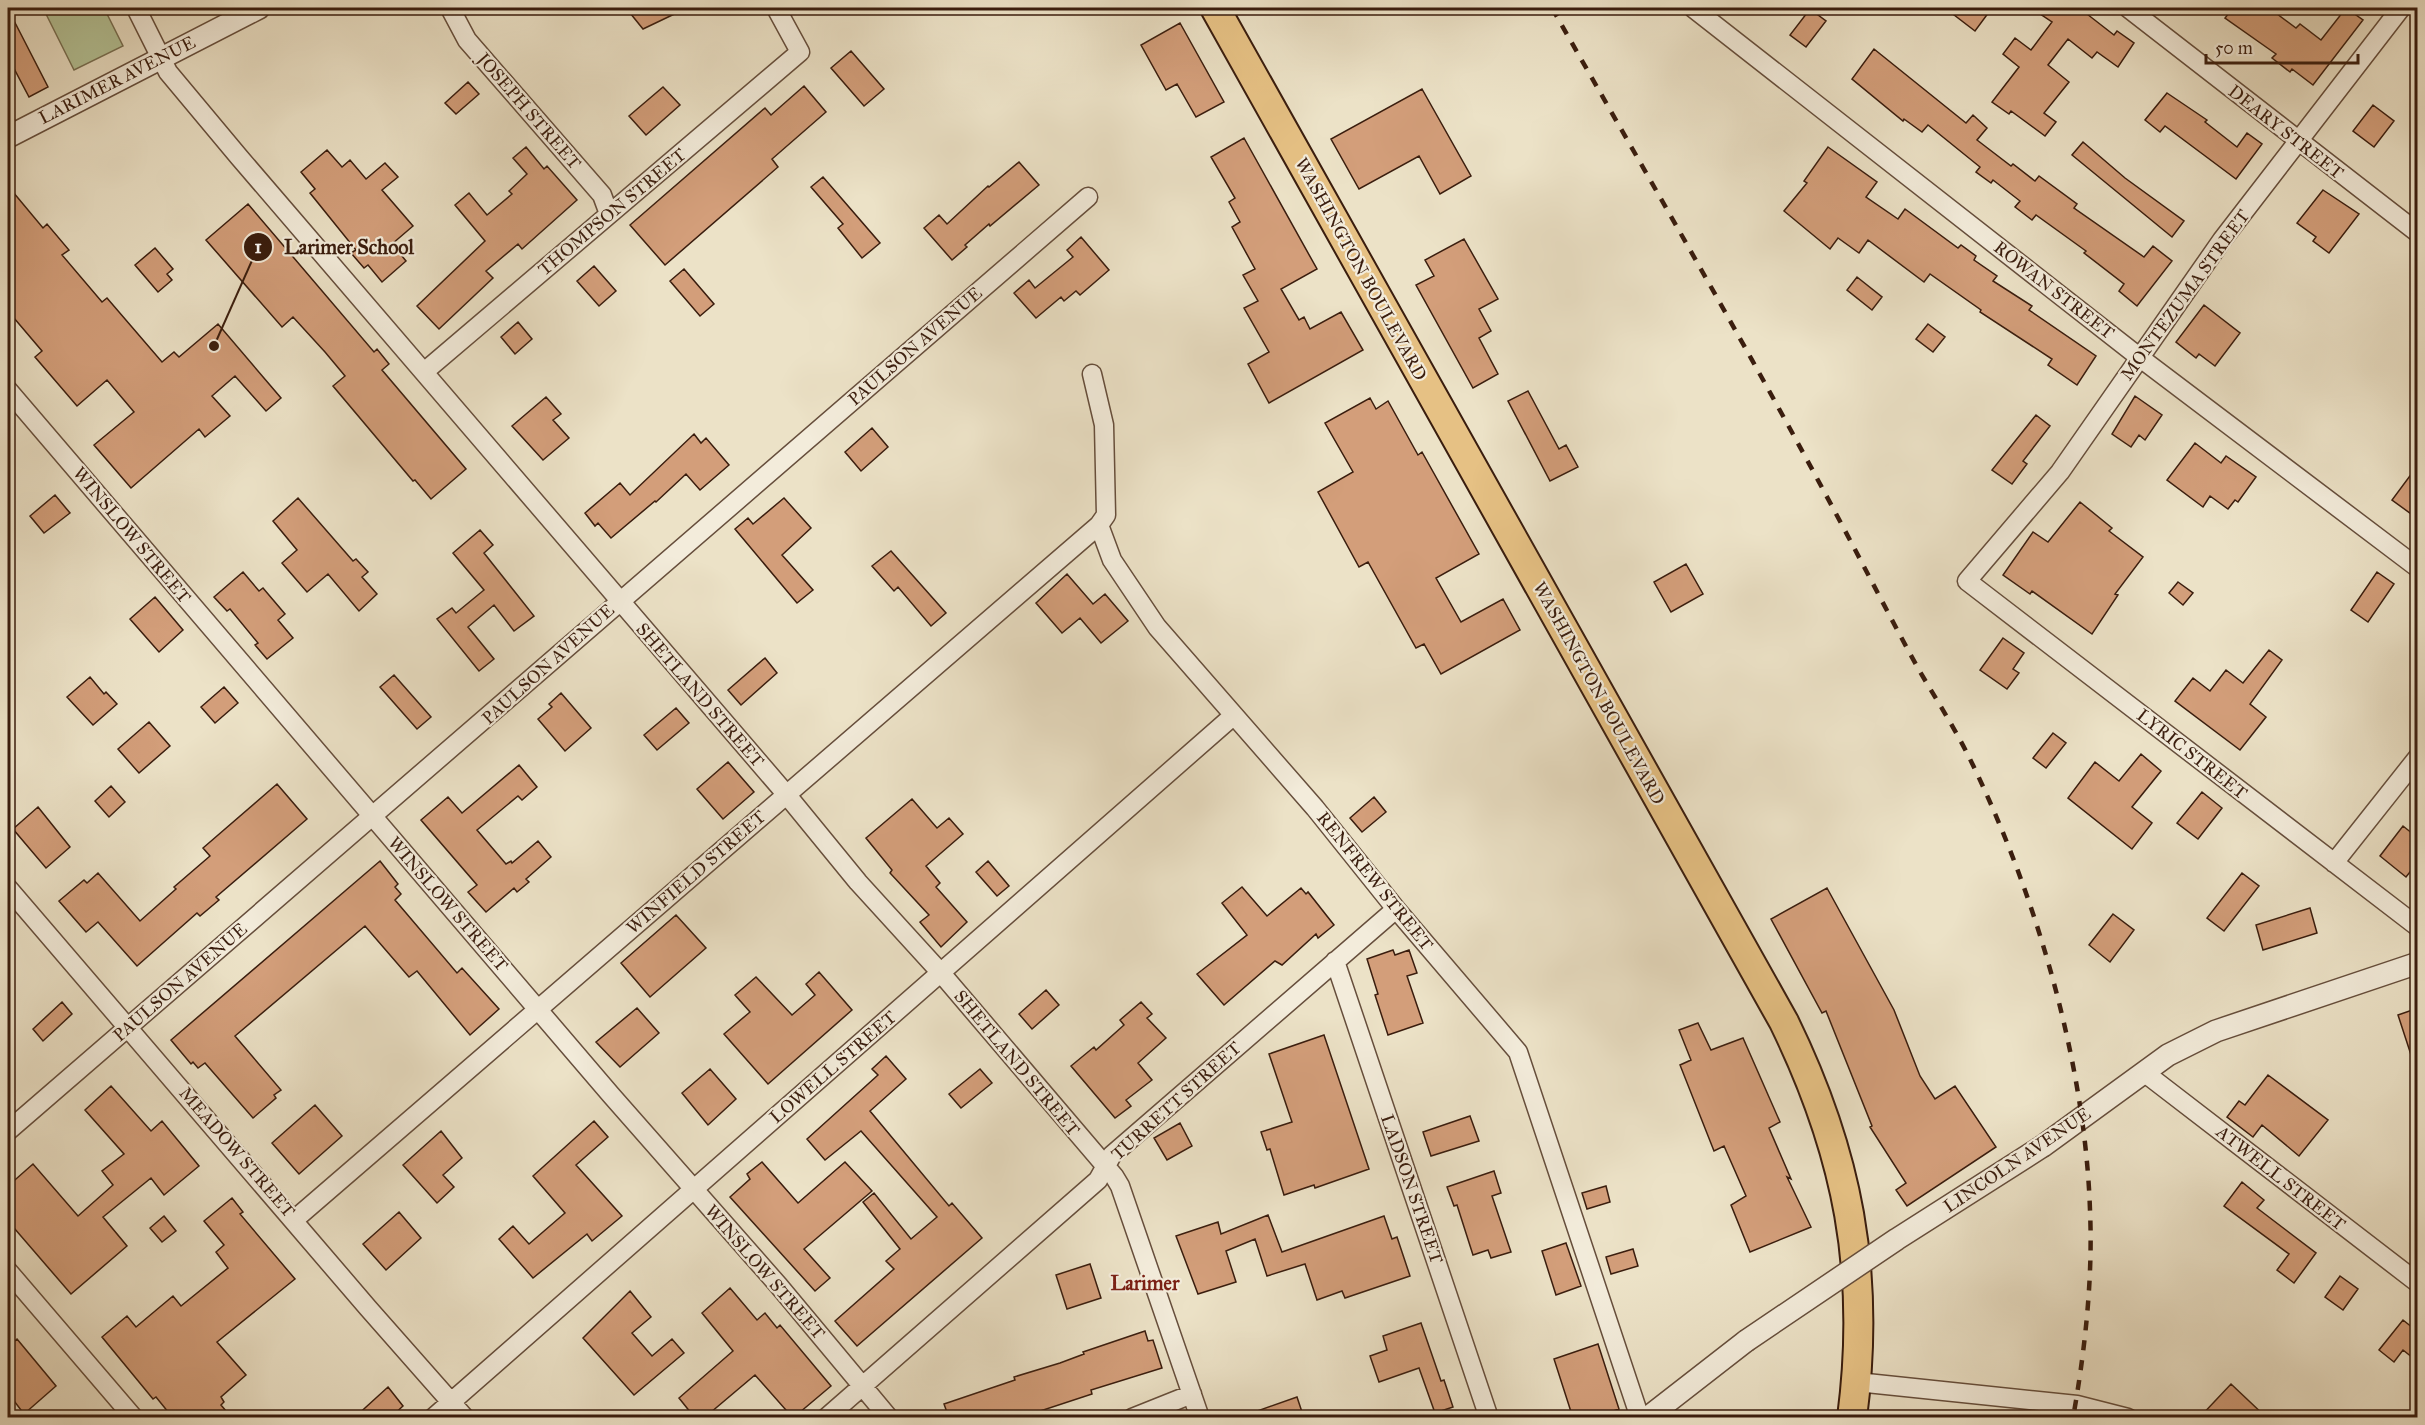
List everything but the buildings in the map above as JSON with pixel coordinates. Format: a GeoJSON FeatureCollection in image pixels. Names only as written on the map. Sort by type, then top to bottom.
{"type":"FeatureCollection","features":[{"type":"Feature","properties":{"kind":"highway","name":"WASHINGTON BOULEVARD"},"geometry":{"type":"LineString","coordinates":[[1215,8],[1784,1022],[1802,1060],[1832,1140],[1851,1222],[1860,1300],[1857,1383],[1852,1418]]}},
{"type":"Feature","properties":{"kind":"street","name":"SHETLAND STREET"},"geometry":{"type":"LineString","coordinates":[[136,8],[168,72],[232,149],[786,794],[858,882],[941,973],[1120,1186],[1200,1418]]}},
{"type":"Feature","properties":{"kind":"street","name":"LARIMER AVENUE"},"geometry":{"type":"LineString","coordinates":[[8,137],[259,8]]}},
{"type":"Feature","properties":{"kind":"street","name":"JOSEPH STREET"},"geometry":{"type":"LineString","coordinates":[[450,8],[467,40],[602,195],[609,214]]}},
{"type":"Feature","properties":{"kind":"street","name":"THOMPSON STREET"},"geometry":{"type":"LineString","coordinates":[[424,372],[800,52],[776,8]]}},
{"type":"Feature","properties":{"kind":"street","name":"ROWAN STREET"},"geometry":{"type":"LineString","coordinates":[[1693,8],[2139,357],[2418,568]]}},
{"type":"Feature","properties":{"kind":"street","name":"DEARY STREET"},"geometry":{"type":"LineString","coordinates":[[2128,8],[2418,233]]}},
{"type":"Feature","properties":{"kind":"street","name":"MONTEZUMA STREET"},"geometry":{"type":"LineString","coordinates":[[1967,581],[2060,472],[2222,240],[2402,8]]}},
{"type":"Feature","properties":{"kind":"street","name":"PAULSON AVENUE"},"geometry":{"type":"LineString","coordinates":[[8,1131],[1088,197]]}},
{"type":"Feature","properties":{"kind":"street"},"geometry":{"type":"LineString","coordinates":[[1092,374],[1104,425],[1106,515],[1099,525]]}},
{"type":"Feature","properties":{"kind":"street","name":"WINSLOW STREET"},"geometry":{"type":"LineString","coordinates":[[8,390],[539,1011],[779,1286],[889,1418]]}},
{"type":"Feature","properties":{"kind":"street","name":"RENFREW STREET"},"geometry":{"type":"LineString","coordinates":[[1099,525],[1112,560],[1157,627],[1314,808],[1396,909],[1518,1052],[1640,1418]]}},
{"type":"Feature","properties":{"kind":"street","name":"WINFIELD STREET"},"geometry":{"type":"LineString","coordinates":[[294,1220],[539,1011],[786,794],[1099,525]]}},
{"type":"Feature","properties":{"kind":"street","name":"LYRIC STREET"},"geometry":{"type":"LineString","coordinates":[[1967,581],[2418,927]]}},
{"type":"Feature","properties":{"kind":"street","name":"LOWELL STREET"},"geometry":{"type":"LineString","coordinates":[[433,1418],[1233,716]]}},
{"type":"Feature","properties":{"kind":"street"},"geometry":{"type":"LineString","coordinates":[[2334,863],[2418,757]]}},
{"type":"Feature","properties":{"kind":"street","name":"MEADOW STREET"},"geometry":{"type":"LineString","coordinates":[[8,888],[465,1418]]}},
{"type":"Feature","properties":{"kind":"street","name":"TURRETT STREET"},"geometry":{"type":"LineString","coordinates":[[826,1418],[1098,1180],[1112,1155],[1396,909]]}},
{"type":"Feature","properties":{"kind":"street","name":"LADSON STREET"},"geometry":{"type":"LineString","coordinates":[[1335,961],[1489,1418]]}},
{"type":"Feature","properties":{"kind":"street","name":"LINCOLN AVENUE"},"geometry":{"type":"LineString","coordinates":[[1647,1418],[1746,1341],[1897,1239],[2043,1146],[2168,1055],[2216,1031],[2418,963]]}},
{"type":"Feature","properties":{"kind":"street","name":"ATWELL STREET"},"geometry":{"type":"LineString","coordinates":[[2145,1073],[2418,1283]]}},
{"type":"Feature","properties":{"kind":"street"},"geometry":{"type":"LineString","coordinates":[[8,1271],[134,1418]]}},
{"type":"Feature","properties":{"kind":"street"},"geometry":{"type":"LineString","coordinates":[[1857,1383],[2077,1405],[2108,1411],[2128,1418]]}},
{"type":"Feature","properties":{"kind":"street"},"geometry":{"type":"LineString","coordinates":[[1132,1418],[1192,1394]]}},
{"type":"Feature","properties":{"kind":"green space"},"geometry":{"type":"Polygon","coordinates":[[[43,8],[104,8],[123,46],[74,70],[43,8]]]}},
{"type":"Feature","properties":{"kind":"railway"},"geometry":{"type":"LineString","coordinates":[[1552,8],[1748,352],[1963,746],[1993,809],[2015,863],[2035,920],[2067,1036],[2086,1153],[2091,1236],[2089,1288],[2073,1418]]}},
{"type":"Feature","properties":{"kind":"place","name":"Larimer School"},"geometry":{"type":"Point","coordinates":[214,346]}},
{"type":"Feature","properties":{"kind":"district","name":"Larimer"},"geometry":{"type":"Point","coordinates":[1145,1283]}}]}
